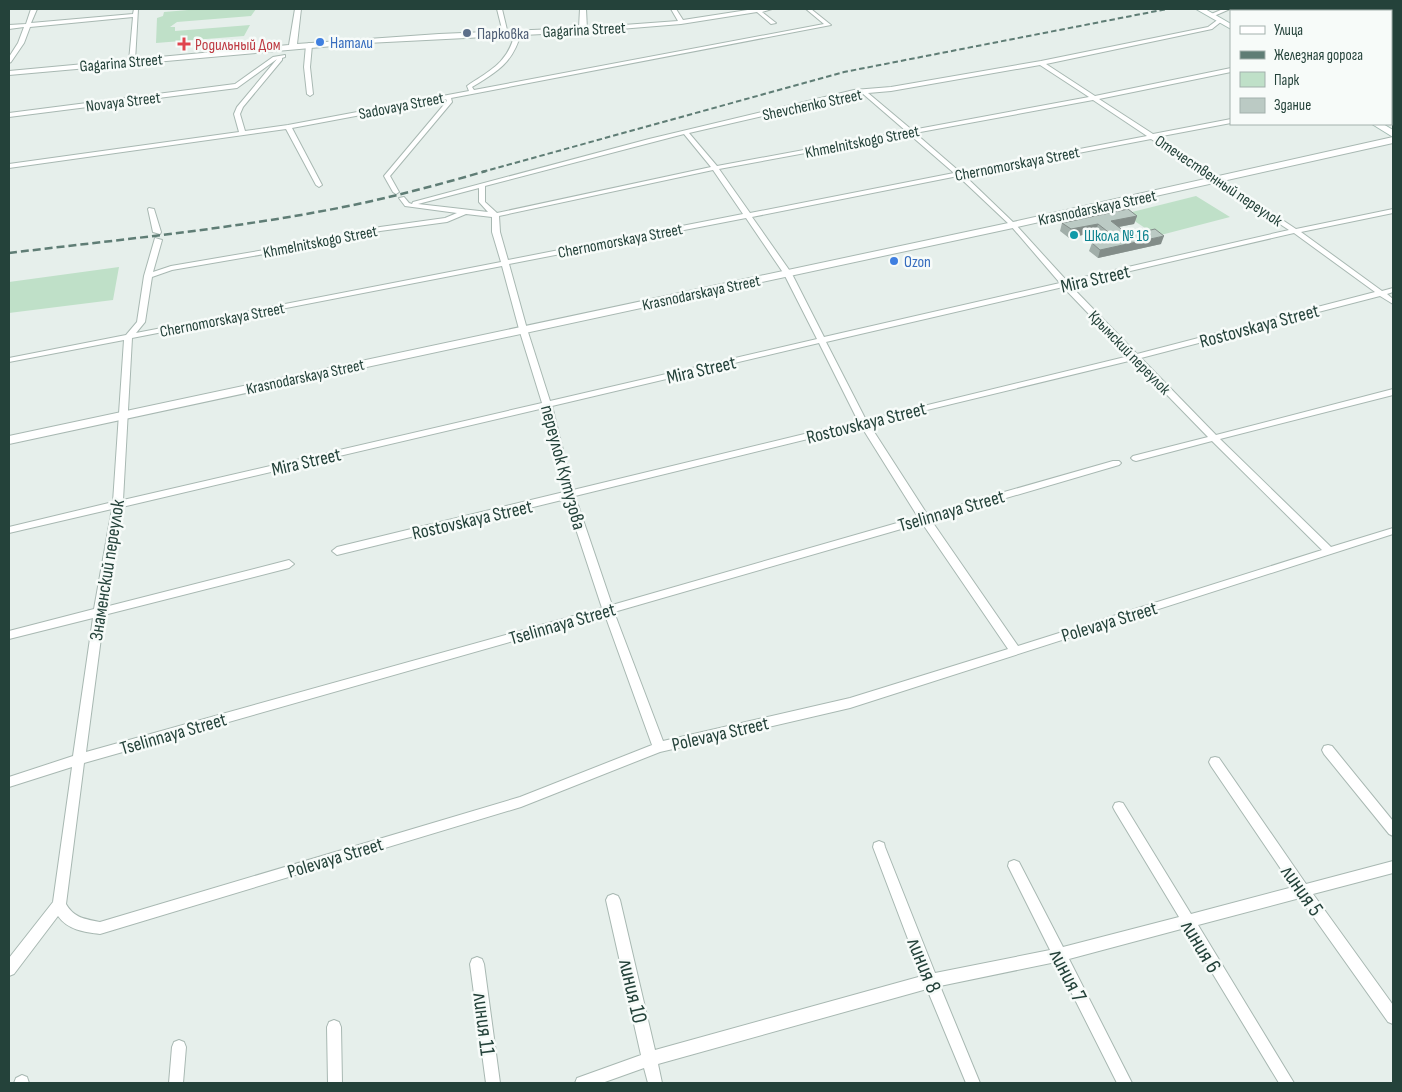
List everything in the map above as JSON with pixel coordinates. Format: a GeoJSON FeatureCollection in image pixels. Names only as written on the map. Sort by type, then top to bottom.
{"type":"FeatureCollection","features":[{"type":"Feature","properties":{"kind":"main road"},"geometry":{"type":"LineString","coordinates":[[1200,9],[1230,26]]}},
{"type":"Feature","properties":{"kind":"main road"},"geometry":{"type":"LineString","coordinates":[[1379,125],[1393,134]]}},
{"type":"Feature","properties":{"kind":"street"},"geometry":{"type":"LineString","coordinates":[[9,61],[22,43],[34,9]]}},
{"type":"Feature","properties":{"kind":"street"},"geometry":{"type":"LineString","coordinates":[[293,46],[298,9]]}},
{"type":"Feature","properties":{"kind":"street"},"geometry":{"type":"LineString","coordinates":[[499,9],[506,33]]}},
{"type":"Feature","properties":{"kind":"street"},"geometry":{"type":"LineString","coordinates":[[583,9],[583,30]]}},
{"type":"Feature","properties":{"kind":"street"},"geometry":{"type":"LineString","coordinates":[[674,9],[681,22]]}},
{"type":"Feature","properties":{"kind":"street","name":"Gagarina Street"},"geometry":{"type":"LineString","coordinates":[[9,73],[293,46],[518,32],[583,30],[681,22],[770,9]]}},
{"type":"Feature","properties":{"kind":"street","name":"Sadovaya Street"},"geometry":{"type":"LineString","coordinates":[[9,166],[288,127],[828,25],[808,9]]}},
{"type":"Feature","properties":{"kind":"street"},"geometry":{"type":"LineString","coordinates":[[1212,15],[1227,9]]}},
{"type":"Feature","properties":{"kind":"street"},"geometry":{"type":"LineString","coordinates":[[756,10],[773,23]]}},
{"type":"Feature","properties":{"kind":"street"},"geometry":{"type":"LineString","coordinates":[[9,27],[136,12],[132,61]]}},
{"type":"Feature","properties":{"kind":"street","name":"Shevchenko Street"},"geometry":{"type":"LineString","coordinates":[[406,206],[686,132],[854,92],[864,92],[1041,63],[1210,28],[1220,20]]}},
{"type":"Feature","properties":{"kind":"street"},"geometry":{"type":"LineString","coordinates":[[472,92],[469,87],[507,60],[516,45],[518,32]]}},
{"type":"Feature","properties":{"kind":"street"},"geometry":{"type":"LineString","coordinates":[[309,45],[307,67],[310,94]]}},
{"type":"Feature","properties":{"kind":"street"},"geometry":{"type":"LineString","coordinates":[[243,134],[237,114],[240,107],[282,56],[284,47]]}},
{"type":"Feature","properties":{"kind":"street","name":"Novaya Street"},"geometry":{"type":"LineString","coordinates":[[9,115],[238,86],[275,58],[282,56]]}},
{"type":"Feature","properties":{"kind":"street","name":"Отечественный переулок"},"geometry":{"type":"LineString","coordinates":[[1041,63],[1295,231],[1393,302]]}},
{"type":"Feature","properties":{"kind":"street","name":"Khmelnitskogo Street"},"geometry":{"type":"LineString","coordinates":[[495,215],[715,168],[1096,98],[1230,70]]}},
{"type":"Feature","properties":{"kind":"street","name":"Крымский переулок"},"geometry":{"type":"LineString","coordinates":[[864,92],[960,175],[1013,225],[1066,285],[1135,357],[1330,552]]}},
{"type":"Feature","properties":{"kind":"street"},"geometry":{"type":"LineString","coordinates":[[396,192],[387,176],[450,101],[448,96]]}},
{"type":"Feature","properties":{"kind":"street","name":"Chernomorskaya Street"},"geometry":{"type":"LineString","coordinates":[[9,360],[1230,121]]}},
{"type":"Feature","properties":{"kind":"street"},"geometry":{"type":"LineString","coordinates":[[288,127],[319,184]]}},
{"type":"Feature","properties":{"kind":"street"},"geometry":{"type":"LineString","coordinates":[[686,132],[715,168],[788,274],[863,422],[924,518],[1015,650]]}},
{"type":"Feature","properties":{"kind":"street","name":"Krasnodarskaya Street"},"geometry":{"type":"LineString","coordinates":[[9,440],[1218,181],[1393,140]]}},
{"type":"Feature","properties":{"kind":"street","name":"переулок Кутузова"},"geometry":{"type":"LineString","coordinates":[[482,186],[482,202],[495,215],[496,232],[523,329],[547,404],[570,496],[608,610],[659,747]]}},
{"type":"Feature","properties":{"kind":"street"},"geometry":{"type":"LineString","coordinates":[[402,198],[406,206],[495,215]]}},
{"type":"Feature","properties":{"kind":"street"},"geometry":{"type":"LineString","coordinates":[[128,338],[141,322],[148,276],[158,236],[152,209]]}},
{"type":"Feature","properties":{"kind":"street","name":"Khmelnitskogo Street"},"geometry":{"type":"LineString","coordinates":[[148,276],[171,268],[346,238],[380,229],[447,220],[467,211]]}},
{"type":"Feature","properties":{"kind":"street","name":"Mira Street"},"geometry":{"type":"LineString","coordinates":[[9,530],[1295,231],[1393,211]]}},
{"type":"Feature","properties":{"kind":"street"},"geometry":{"type":"LineString","coordinates":[[152,258],[171,268]]}},
{"type":"Feature","properties":{"kind":"street","name":"Rostovskaya Street"},"geometry":{"type":"LineString","coordinates":[[338,551],[1135,357],[1393,290]]}},
{"type":"Feature","properties":{"kind":"street","name":"Знаменский переулок"},"geometry":{"type":"LineString","coordinates":[[59,904],[99,611],[118,505],[128,338]]}},
{"type":"Feature","properties":{"kind":"street"},"geometry":{"type":"LineString","coordinates":[[1136,458],[1393,392]]}},
{"type":"Feature","properties":{"kind":"street","name":"Tselinnaya Street"},"geometry":{"type":"LineString","coordinates":[[9,782],[80,759],[608,610],[1116,463]]}},
{"type":"Feature","properties":{"kind":"street","name":"Polevaya Street"},"geometry":{"type":"LineString","coordinates":[[59,904],[63,914],[76,925],[100,928],[521,802],[659,747],[850,703],[1393,531]]}},
{"type":"Feature","properties":{"kind":"street"},"geometry":{"type":"LineString","coordinates":[[9,635],[288,564]]}},
{"type":"Feature","properties":{"kind":"street"},"geometry":{"type":"LineString","coordinates":[[1328,750],[1393,830]]}},
{"type":"Feature","properties":{"kind":"street","name":"линия 5"},"geometry":{"type":"LineString","coordinates":[[1215,762],[1303,891],[1393,1017]]}},
{"type":"Feature","properties":{"kind":"street","name":"линия 6"},"geometry":{"type":"LineString","coordinates":[[1119,807],[1287,1083]]}},
{"type":"Feature","properties":{"kind":"street","name":"линия 8"},"geometry":{"type":"LineString","coordinates":[[879,846],[973,1083]]}},
{"type":"Feature","properties":{"kind":"street","name":"линия 7"},"geometry":{"type":"LineString","coordinates":[[1014,866],[1125,1083]]}},
{"type":"Feature","properties":{"kind":"street"},"geometry":{"type":"LineString","coordinates":[[582,1083],[650,1059],[931,981],[1059,955],[1393,867]]}},
{"type":"Feature","properties":{"kind":"street","name":"линия 10"},"geometry":{"type":"LineString","coordinates":[[613,900],[655,1083]]}},
{"type":"Feature","properties":{"kind":"street"},"geometry":{"type":"LineString","coordinates":[[9,969],[59,904]]}},
{"type":"Feature","properties":{"kind":"street","name":"линия 11"},"geometry":{"type":"LineString","coordinates":[[478,964],[493,1083]]}},
{"type":"Feature","properties":{"kind":"street"},"geometry":{"type":"LineString","coordinates":[[334,1027],[335,1083]]}},
{"type":"Feature","properties":{"kind":"street"},"geometry":{"type":"LineString","coordinates":[[176,1083],[179,1047]]}},
{"type":"Feature","properties":{"kind":"green space"},"geometry":{"type":"Polygon","coordinates":[[[200,9],[256,9],[251,16],[177,22],[170,27],[175,27],[175,31],[250,25],[244,36],[156,43],[157,18],[163,16],[164,12],[200,9]]]}},
{"type":"Feature","properties":{"kind":"green space"},"geometry":{"type":"Polygon","coordinates":[[[1238,9],[1393,9],[1393,43],[1392,10],[1238,9]]]}},
{"type":"Feature","properties":{"kind":"green space"},"geometry":{"type":"Polygon","coordinates":[[[1196,196],[1230,217],[1157,236],[1124,214],[1196,196]]]}},
{"type":"Feature","properties":{"kind":"green space"},"geometry":{"type":"Polygon","coordinates":[[[119,267],[113,300],[9,313],[9,282],[119,267]]]}},
{"type":"Feature","properties":{"kind":"building"},"geometry":{"type":"Polygon","coordinates":[[[1128,209],[1137,216],[1111,221],[1129,235],[1155,229],[1164,236],[1100,250],[1092,243],[1116,238],[1098,224],[1071,229],[1062,223],[1128,209]]]}},
{"type":"Feature","properties":{"kind":"railway"},"geometry":{"type":"LineString","coordinates":[[482,172],[844,72],[1167,9]]}},
{"type":"Feature","properties":{"kind":"railway"},"geometry":{"type":"LineString","coordinates":[[9,253],[169,234],[288,217],[388,197],[486,171]]}},
{"type":"Feature","properties":{"kind":"place","name":"Парковка"},"geometry":{"type":"Point","coordinates":[467,33]}},
{"type":"Feature","properties":{"kind":"place","name":"Натали"},"geometry":{"type":"Point","coordinates":[320,42]}},
{"type":"Feature","properties":{"kind":"place","name":"Родильный Дом"},"geometry":{"type":"Point","coordinates":[184,44]}},
{"type":"Feature","properties":{"kind":"place","name":"Школа № 16"},"geometry":{"type":"Point","coordinates":[1074,235]}},
{"type":"Feature","properties":{"kind":"place","name":"Ozon"},"geometry":{"type":"Point","coordinates":[894,261]}}]}
